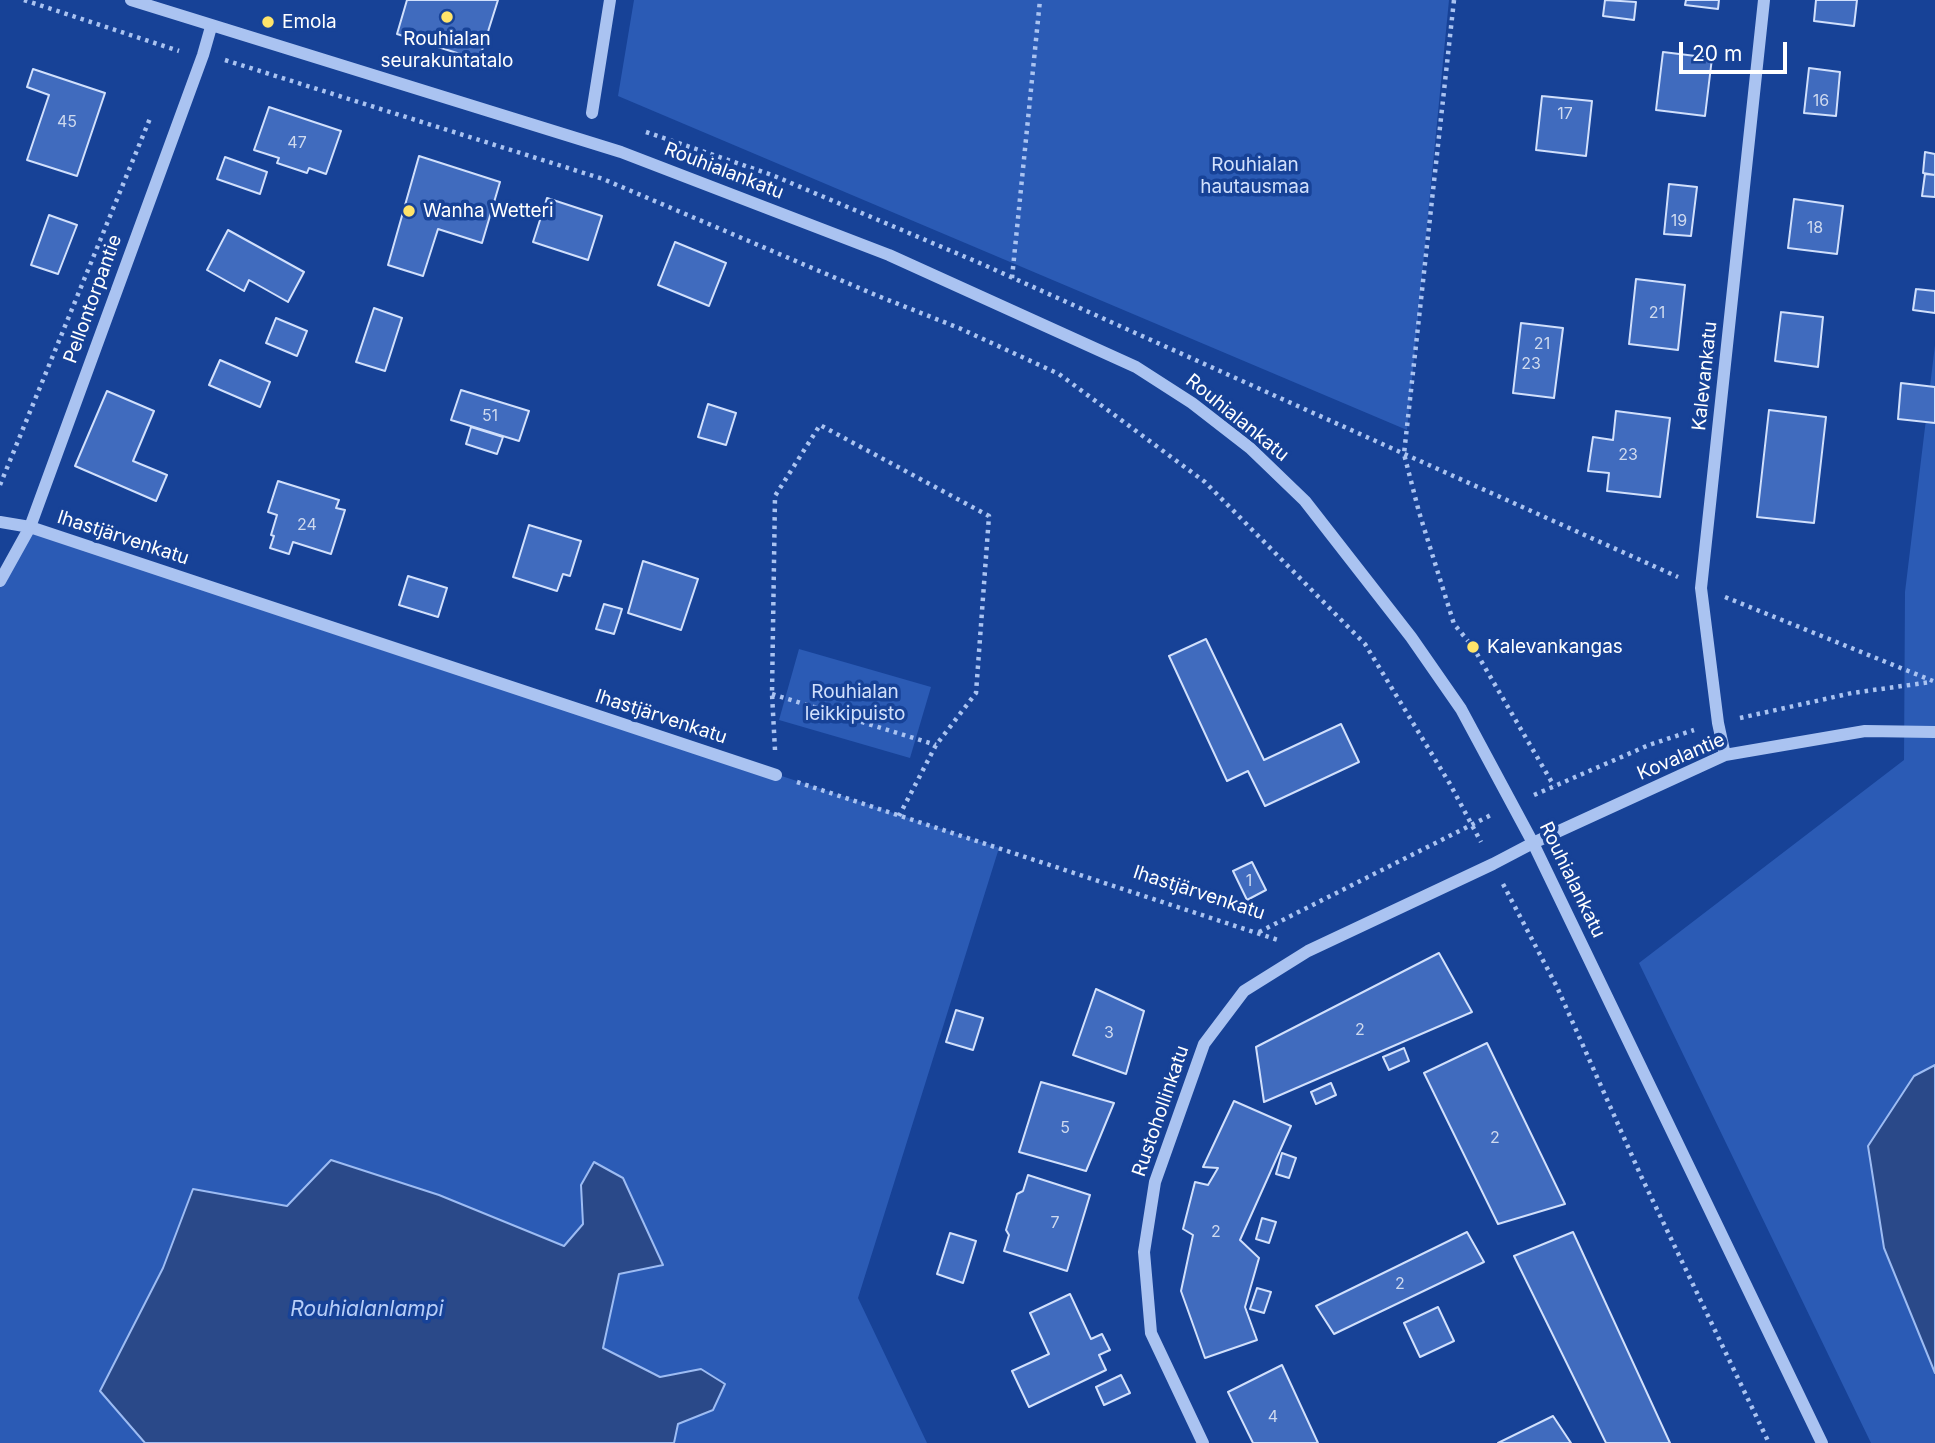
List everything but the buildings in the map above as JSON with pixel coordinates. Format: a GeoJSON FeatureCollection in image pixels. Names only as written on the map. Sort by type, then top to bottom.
{"type":"FeatureCollection","features":[{"type":"Feature","properties":{"kind":"street","name":"Rouhialankatu"},"geometry":{"type":"LineString","coordinates":[[131,0],[621,152],[889,255],[1136,367],[1192,404],[1250,448],[1306,501],[1411,637],[1454,699],[1514,804],[1822,1443]]}},
{"type":"Feature","properties":{"kind":"street"},"geometry":{"type":"LineString","coordinates":[[592,113],[610,0]]}},
{"type":"Feature","properties":{"kind":"street","name":"Kalevankatu"},"geometry":{"type":"LineString","coordinates":[[1725,755],[1718,723],[1702,587],[1765,0]]}},
{"type":"Feature","properties":{"kind":"street","name":"Pellontorpantie"},"geometry":{"type":"LineString","coordinates":[[0,580],[30,527],[211,27]]}},
{"type":"Feature","properties":{"kind":"street","name":"Ihastjärvenkatu"},"geometry":{"type":"LineString","coordinates":[[0,522],[30,527],[776,775]]}},
{"type":"Feature","properties":{"kind":"street","name":"Kovalantie"},"geometry":{"type":"LineString","coordinates":[[1533,843],[1725,755],[1865,731],[1935,732]]}},
{"type":"Feature","properties":{"kind":"street","name":"Rustohollinkatu"},"geometry":{"type":"LineString","coordinates":[[1203,1443],[1151,1333],[1144,1252],[1155,1182],[1204,1044],[1244,991],[1308,951],[1533,843]]}},
{"type":"Feature","properties":{"kind":"path"},"geometry":{"type":"LineString","coordinates":[[23,0],[178,51],[243,65],[603,179],[960,328],[1059,373],[1205,482],[1365,644],[1472,824],[1557,987],[1641,1176],[1769,1443]]}},
{"type":"Feature","properties":{"kind":"path"},"geometry":{"type":"LineString","coordinates":[[1012,278],[1040,0]]}},
{"type":"Feature","properties":{"kind":"path"},"geometry":{"type":"LineString","coordinates":[[1454,0],[1404,454],[1454,624],[1473,647],[1554,786]]}},
{"type":"Feature","properties":{"kind":"path"},"geometry":{"type":"LineString","coordinates":[[0,485],[152,115]]}},
{"type":"Feature","properties":{"kind":"path"},"geometry":{"type":"LineString","coordinates":[[643,131],[772,175],[1012,278],[1702,587],[1934,681]]}},
{"type":"Feature","properties":{"kind":"path"},"geometry":{"type":"LineString","coordinates":[[776,775],[772,694],[775,496],[820,425],[989,516],[976,694],[936,745],[899,816]]}},
{"type":"Feature","properties":{"kind":"path"},"geometry":{"type":"LineString","coordinates":[[1259,932],[1472,824],[1649,745],[1718,723],[1852,693],[1934,681]]}},
{"type":"Feature","properties":{"kind":"path"},"geometry":{"type":"LineString","coordinates":[[772,694],[936,745]]}},
{"type":"Feature","properties":{"kind":"path","name":"Ihastjärvenkatu"},"geometry":{"type":"LineString","coordinates":[[776,775],[1259,932],[1308,951]]}},
{"type":"Feature","properties":{"kind":"green space","name":"Rouhialan hautausmaa"},"geometry":{"type":"Polygon","coordinates":[[[634,0],[1449,0],[1407,430],[618,96],[634,0]]]}},
{"type":"Feature","properties":{"kind":"green space"},"geometry":{"type":"Polygon","coordinates":[[[1935,345],[1935,1443],[1871,1443],[1639,963],[1904,760],[1905,592],[1935,345]]]}},
{"type":"Feature","properties":{"kind":"green space"},"geometry":{"type":"Polygon","coordinates":[[[30,527],[999,848],[858,1298],[927,1443],[0,1443],[0,581],[30,527]]]}},
{"type":"Feature","properties":{"kind":"green space","name":"Rouhialan leikkipuisto"},"geometry":{"type":"Polygon","coordinates":[[[799,649],[931,687],[910,758],[779,720],[799,649]]]}},
{"type":"Feature","properties":{"kind":"water"},"geometry":{"type":"Polygon","coordinates":[[[1935,1065],[1935,1373],[1884,1248],[1868,1146],[1914,1076],[1935,1065]]]}},
{"type":"Feature","properties":{"kind":"water","name":"Rouhialanlampi"},"geometry":{"type":"Polygon","coordinates":[[[331,1160],[439,1195],[564,1246],[583,1224],[581,1185],[594,1162],[623,1178],[663,1265],[619,1274],[603,1348],[660,1377],[701,1369],[725,1384],[713,1410],[678,1424],[674,1443],[145,1443],[100,1391],[163,1268],[193,1189],[287,1206],[331,1160]]]}},
{"type":"Feature","properties":{"kind":"place","name":"Rouhialan seurakuntatalo"},"geometry":{"type":"Point","coordinates":[447,17]}},
{"type":"Feature","properties":{"kind":"place","name":"Emola"},"geometry":{"type":"Point","coordinates":[268,22]}},
{"type":"Feature","properties":{"kind":"place","name":"Wanha Wetteri"},"geometry":{"type":"Point","coordinates":[409,211]}},
{"type":"Feature","properties":{"kind":"place","name":"Kalevankangas"},"geometry":{"type":"Point","coordinates":[1473,647]}}]}
